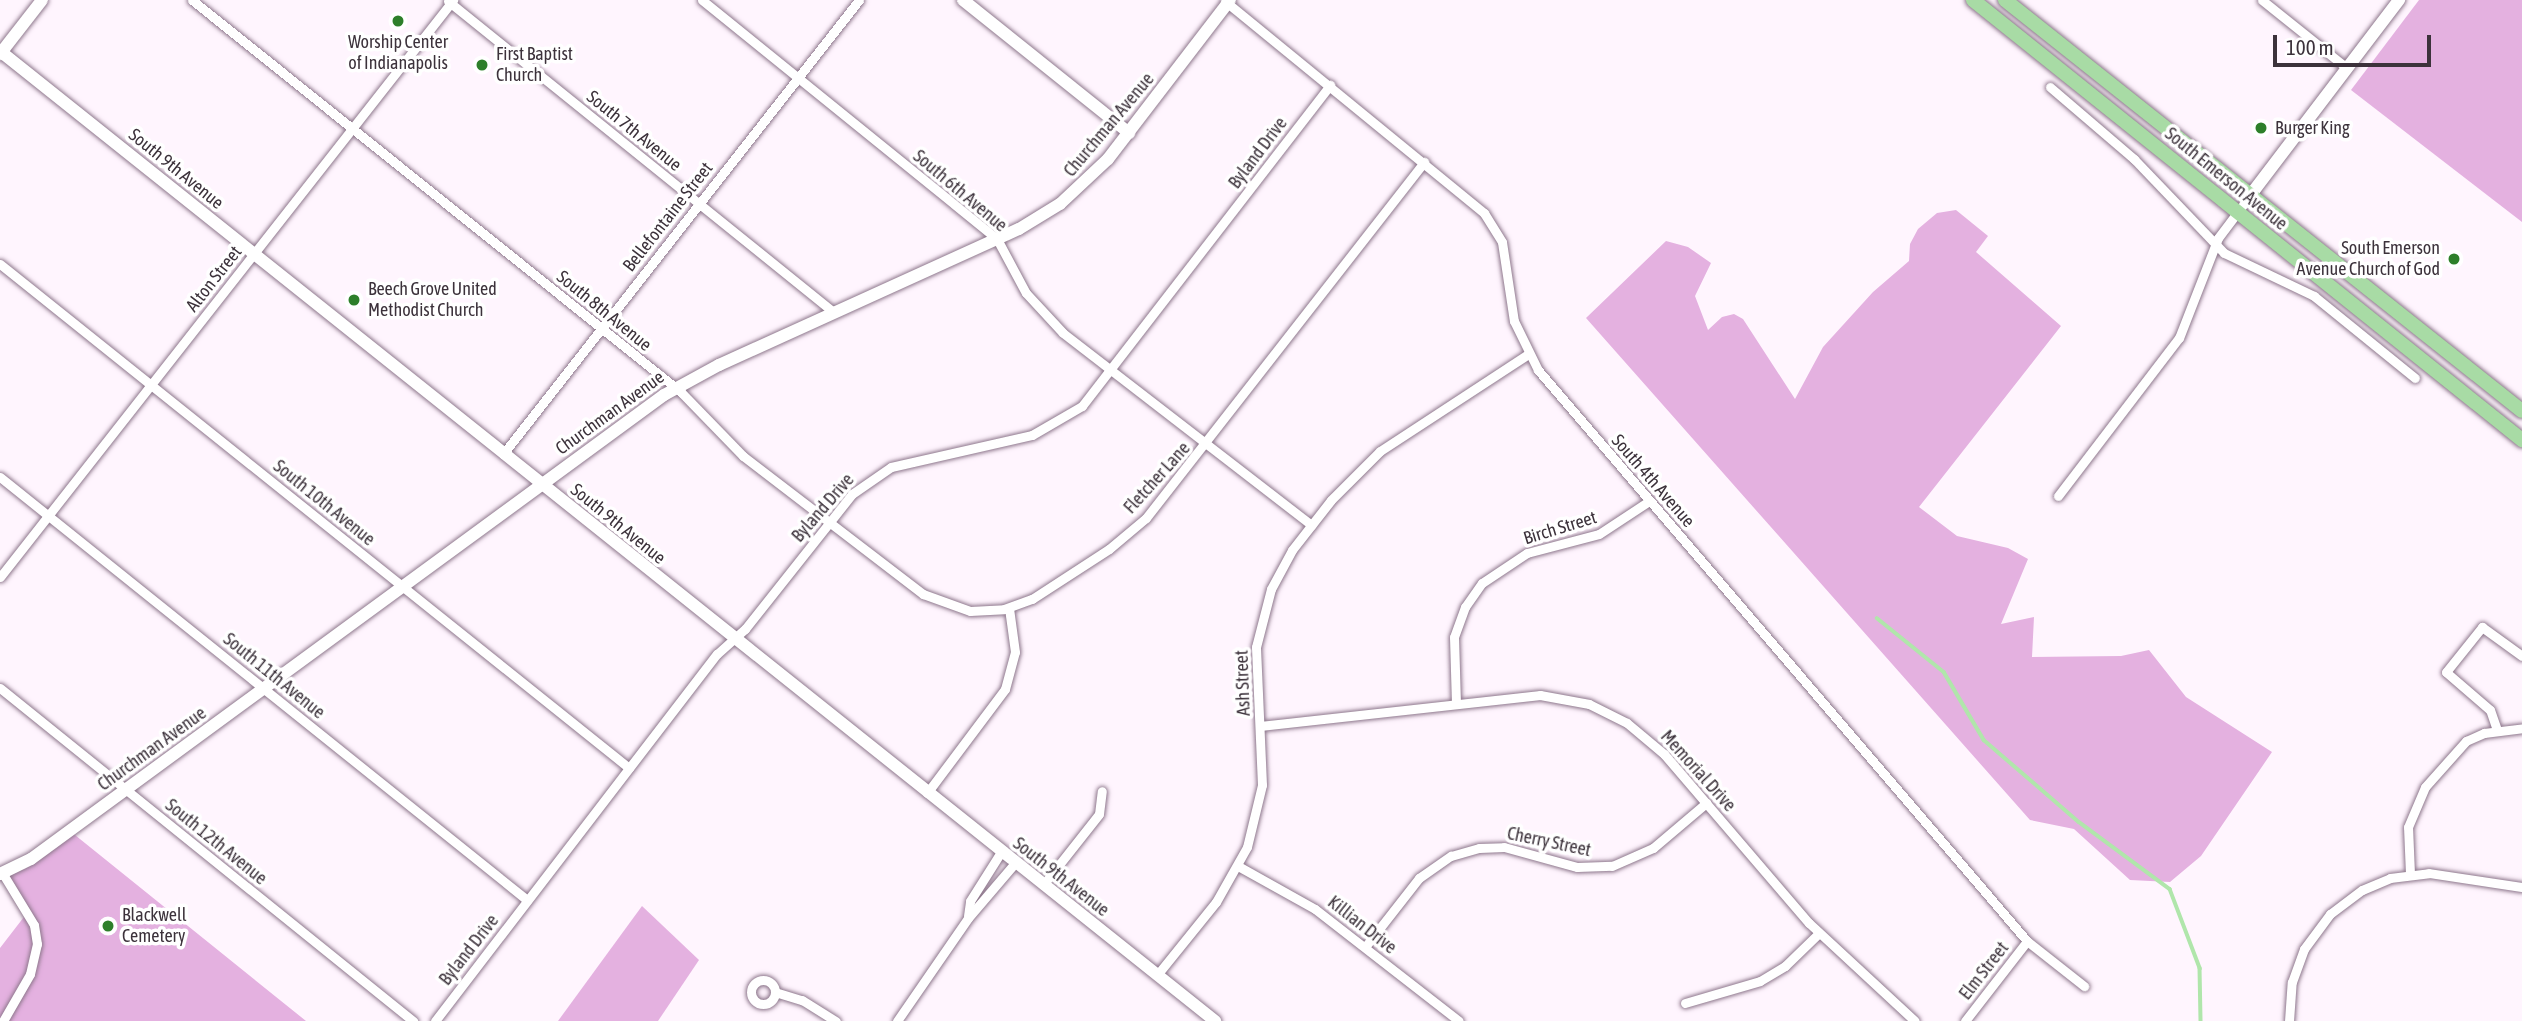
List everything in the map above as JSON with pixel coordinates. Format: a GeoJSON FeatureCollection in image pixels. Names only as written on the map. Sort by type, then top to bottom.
{"type":"FeatureCollection","features":[{"type":"Feature","properties":{"kind":"main road","name":"South Emerson Avenue"},"geometry":{"type":"LineString","coordinates":[[1973,0],[2522,440]]}},
{"type":"Feature","properties":{"kind":"main road","name":"South Emerson Avenue"},"geometry":{"type":"LineString","coordinates":[[2005,0],[2249,197],[2522,411]]}},
{"type":"Feature","properties":{"kind":"street"},"geometry":{"type":"LineString","coordinates":[[0,52],[42,0]]}},
{"type":"Feature","properties":{"kind":"street","name":"South 8th Avenue"},"geometry":{"type":"LineString","coordinates":[[192,0],[675,387],[734,449],[829,523],[936,601],[970,611],[1009,608]]}},
{"type":"Feature","properties":{"kind":"street","name":"South 6th Avenue"},"geometry":{"type":"LineString","coordinates":[[702,0],[997,239],[1038,309],[1112,372],[1311,525]]}},
{"type":"Feature","properties":{"kind":"street","name":"Bellefontaine Street"},"geometry":{"type":"LineString","coordinates":[[503,454],[859,0]]}},
{"type":"Feature","properties":{"kind":"street"},"geometry":{"type":"LineString","coordinates":[[963,0],[1129,133]]}},
{"type":"Feature","properties":{"kind":"street"},"geometry":{"type":"LineString","coordinates":[[2262,0],[2347,68]]}},
{"type":"Feature","properties":{"kind":"street"},"geometry":{"type":"LineString","coordinates":[[2058,496],[2179,338],[2215,245],[2237,212],[2399,0]]}},
{"type":"Feature","properties":{"kind":"street","name":"Alton Street"},"geometry":{"type":"LineString","coordinates":[[0,577],[450,1]]}},
{"type":"Feature","properties":{"kind":"street","name":"South 7th Avenue"},"geometry":{"type":"LineString","coordinates":[[450,1],[834,312]]}},
{"type":"Feature","properties":{"kind":"street","name":"Churchman Avenue"},"geometry":{"type":"LineString","coordinates":[[2,874],[26,863],[675,387],[997,239],[1041,217],[1072,195],[1129,133],[1227,1]]}},
{"type":"Feature","properties":{"kind":"street","name":"South 4th Avenue"},"geometry":{"type":"LineString","coordinates":[[1227,1],[1478,206],[1498,233],[1507,260],[1514,321],[1528,354],[1649,501],[2027,941],[2084,986]]}},
{"type":"Feature","properties":{"kind":"street","name":"South 9th Avenue"},"geometry":{"type":"LineString","coordinates":[[0,52],[1215,1021]]}},
{"type":"Feature","properties":{"kind":"street","name":"Byland Drive"},"geometry":{"type":"LineString","coordinates":[[435,1021],[629,768],[862,484],[886,469],[1045,430],[1082,407],[1112,372],[1330,85]]}},
{"type":"Feature","properties":{"kind":"street"},"geometry":{"type":"LineString","coordinates":[[2050,87],[2134,159],[2215,245],[2323,302],[2415,378]]}},
{"type":"Feature","properties":{"kind":"street","name":"Fletcher Lane"},"geometry":{"type":"LineString","coordinates":[[1009,608],[1032,599],[1116,543],[1152,511],[1207,445],[1424,162]]}},
{"type":"Feature","properties":{"kind":"street","name":"South 10th Avenue"},"geometry":{"type":"LineString","coordinates":[[0,264],[629,768]]}},
{"type":"Feature","properties":{"kind":"street","name":"Ash Street"},"geometry":{"type":"LineString","coordinates":[[1157,975],[1216,902],[1238,866],[1257,815],[1260,726],[1255,657],[1263,613],[1277,576],[1311,525],[1351,478],[1395,439],[1528,354]]}},
{"type":"Feature","properties":{"kind":"street","name":"South 11th Avenue"},"geometry":{"type":"LineString","coordinates":[[0,477],[527,900]]}},
{"type":"Feature","properties":{"kind":"street","name":"Birch Street"},"geometry":{"type":"LineString","coordinates":[[1456,704],[1452,673],[1455,632],[1465,607],[1482,583],[1527,552],[1608,530],[1649,501]]}},
{"type":"Feature","properties":{"kind":"street"},"geometry":{"type":"LineString","coordinates":[[927,793],[1005,689],[1015,652],[1009,608]]}},
{"type":"Feature","properties":{"kind":"street"},"geometry":{"type":"LineString","coordinates":[[2497,730],[2490,710],[2446,672],[2482,627],[2522,656]]}},
{"type":"Feature","properties":{"kind":"street","name":"South 12th Avenue"},"geometry":{"type":"LineString","coordinates":[[0,688],[413,1021]]}},
{"type":"Feature","properties":{"kind":"street","name":"Memorial Drive"},"geometry":{"type":"LineString","coordinates":[[1260,726],[1540,695],[1589,704],[1639,731],[1706,803],[1819,933],[1915,1021]]}},
{"type":"Feature","properties":{"kind":"street"},"geometry":{"type":"LineString","coordinates":[[2410,874],[2408,827],[2421,795],[2458,748],[2473,737],[2497,730],[2522,728]]}},
{"type":"Feature","properties":{"kind":"street"},"geometry":{"type":"LineString","coordinates":[[1043,885],[1099,814],[1102,791]]}},
{"type":"Feature","properties":{"kind":"street","name":"Cherry Street"},"geometry":{"type":"LineString","coordinates":[[1365,947],[1419,878],[1451,856],[1479,848],[1504,847],[1577,867],[1612,866],[1653,848],[1706,803]]}},
{"type":"Feature","properties":{"kind":"street"},"geometry":{"type":"LineString","coordinates":[[968,918],[970,901],[1001,852]]}},
{"type":"Feature","properties":{"kind":"street"},"geometry":{"type":"LineString","coordinates":[[897,1021],[968,918],[1014,863]]}},
{"type":"Feature","properties":{"kind":"street","name":"Killian Drive"},"geometry":{"type":"LineString","coordinates":[[1238,866],[1298,898],[1458,1021]]}},
{"type":"Feature","properties":{"kind":"street"},"geometry":{"type":"LineString","coordinates":[[2,874],[34,925],[37,944],[33,965],[3,1021]]}},
{"type":"Feature","properties":{"kind":"street"},"geometry":{"type":"LineString","coordinates":[[2289,1021],[2295,972],[2319,927],[2362,890],[2410,874],[2448,874],[2522,887]]}},
{"type":"Feature","properties":{"kind":"street"},"geometry":{"type":"LineString","coordinates":[[1685,1003],[1760,981],[1785,966],[1819,933]]}},
{"type":"Feature","properties":{"kind":"street","name":"Elm Street"},"geometry":{"type":"LineString","coordinates":[[1965,1021],[2027,941]]}},
{"type":"Feature","properties":{"kind":"street"},"geometry":{"type":"LineString","coordinates":[[775,992],[802,1000],[836,1021]]}},
{"type":"Feature","properties":{"kind":"shaded area"},"geometry":{"type":"Polygon","coordinates":[[[2419,0],[2522,0],[2522,222],[2351,90],[2419,0]]]}},
{"type":"Feature","properties":{"kind":"shaded area"},"geometry":{"type":"Polygon","coordinates":[[[1956,210],[1988,236],[1976,252],[2061,326],[1919,507],[1957,536],[2008,548],[2028,559],[2001,624],[2034,617],[2032,657],[2121,656],[2149,650],[2186,697],[2272,752],[2201,856],[2170,882],[2130,880],[2074,829],[2030,820],[1586,318],[1666,241],[1688,247],[1711,263],[1695,296],[1708,330],[1722,317],[1734,314],[1743,319],[1795,399],[1823,347],[1873,292],[1909,261],[1910,244],[1918,229],[1937,213],[1956,210]]]}},
{"type":"Feature","properties":{"kind":"shaded area"},"geometry":{"type":"Polygon","coordinates":[[[70,831],[306,1021],[0,1021],[0,948],[27,913],[3,874],[70,831]]]}},
{"type":"Feature","properties":{"kind":"shaded area"},"geometry":{"type":"Polygon","coordinates":[[[642,906],[699,960],[658,1021],[558,1021],[642,906]]]}},
{"type":"Feature","properties":{"kind":"waterway"},"geometry":{"type":"LineString","coordinates":[[1877,618],[1944,672],[1984,740],[2079,822],[2170,889],[2200,968],[2201,1021]]}},
{"type":"Feature","properties":{"kind":"place","name":"Worship Center of Indianapolis"},"geometry":{"type":"Point","coordinates":[398,21]}},
{"type":"Feature","properties":{"kind":"place","name":"First Baptist Church"},"geometry":{"type":"Point","coordinates":[482,65]}},
{"type":"Feature","properties":{"kind":"place","name":"Burger King"},"geometry":{"type":"Point","coordinates":[2261,128]}},
{"type":"Feature","properties":{"kind":"place","name":"South Emerson Avenue Church of God"},"geometry":{"type":"Point","coordinates":[2454,259]}},
{"type":"Feature","properties":{"kind":"place","name":"Beech Grove United Methodist Church"},"geometry":{"type":"Point","coordinates":[354,300]}},
{"type":"Feature","properties":{"kind":"place","name":"Blackwell Cemetery"},"geometry":{"type":"Point","coordinates":[108,926]}}]}
